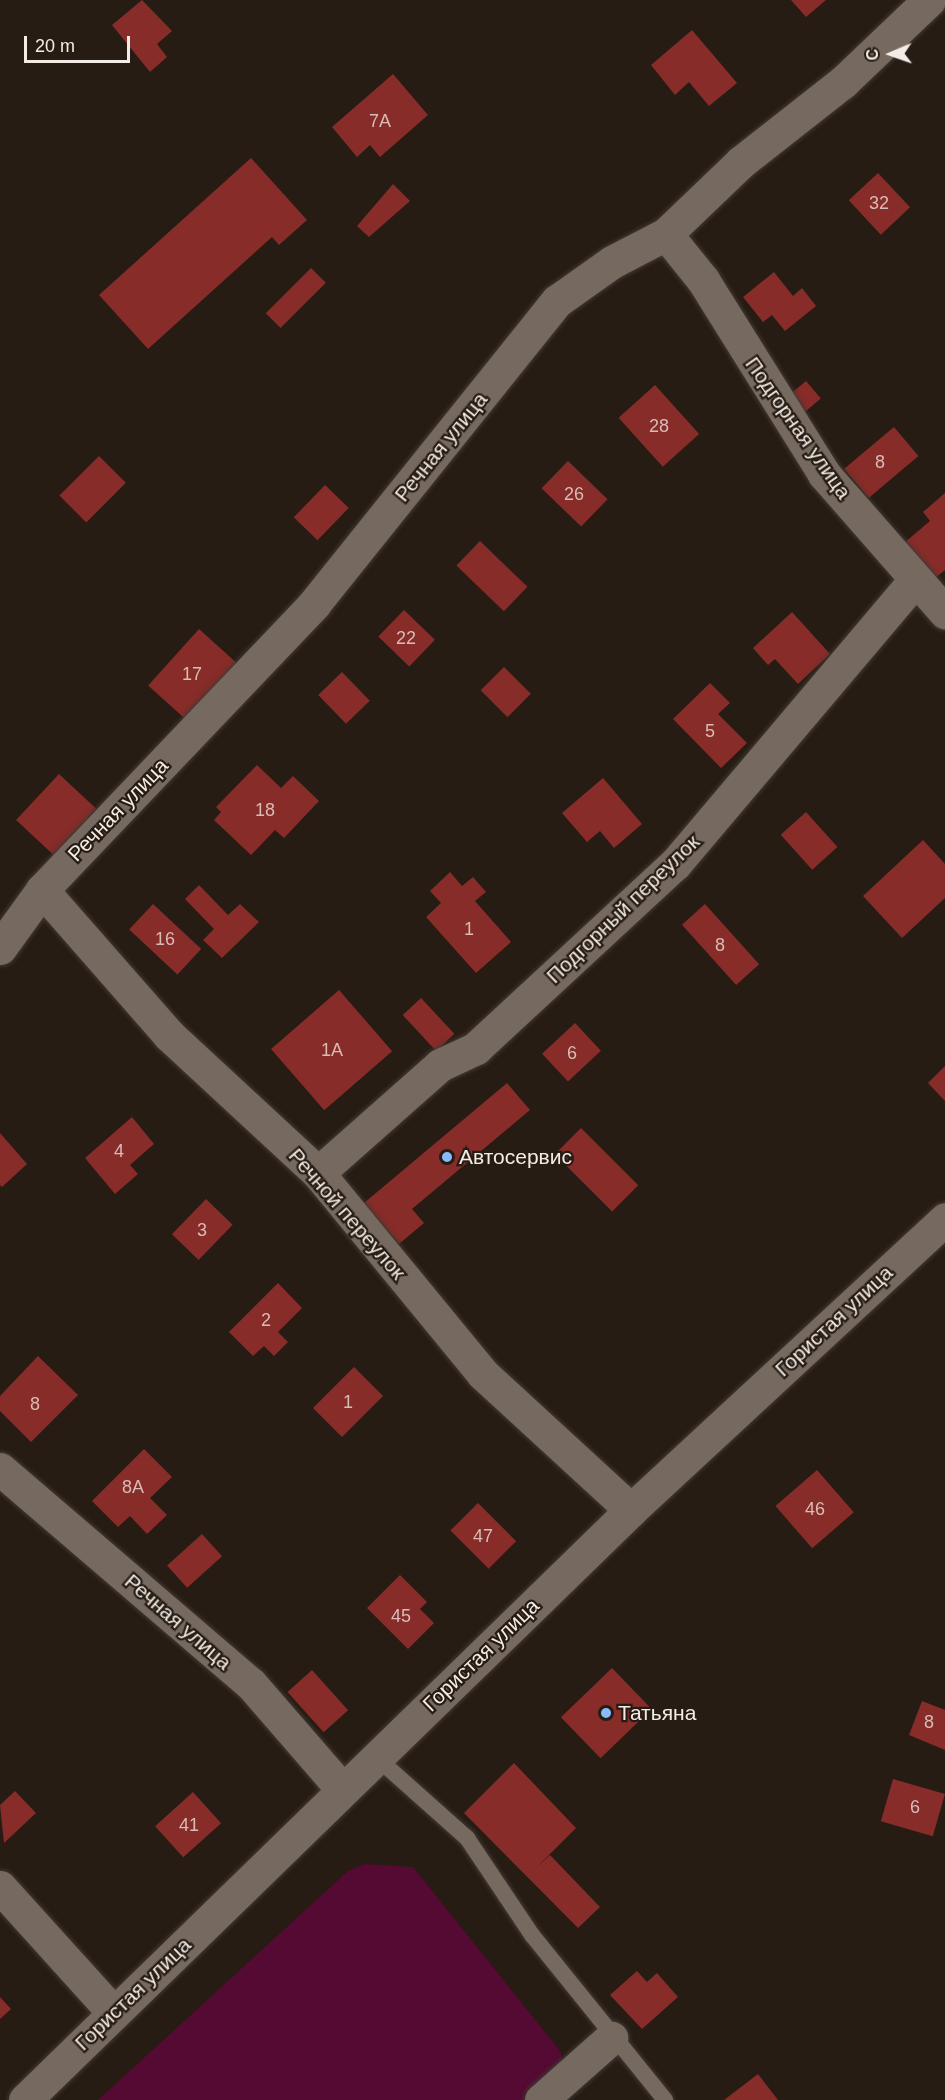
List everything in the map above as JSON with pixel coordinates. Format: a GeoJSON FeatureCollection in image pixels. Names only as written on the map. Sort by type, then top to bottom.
{"type":"FeatureCollection","features":[{"type":"Feature","properties":{"kind":"street","name":"Речная улица"},"geometry":{"type":"LineString","coordinates":[[0,948],[42,890],[314,604],[557,301],[612,262],[666,234],[929,0]]}},
{"type":"Feature","properties":{"kind":"street","name":"Подгорная улица"},"geometry":{"type":"LineString","coordinates":[[666,234],[703,280],[824,474],[945,612]]}},
{"type":"Feature","properties":{"kind":"street","name":"Подгорный переулок"},"geometry":{"type":"LineString","coordinates":[[318,1173],[440,1065],[476,1048],[675,864],[915,580]]}},
{"type":"Feature","properties":{"kind":"street","name":"Речной переулок"},"geometry":{"type":"LineString","coordinates":[[42,890],[169,1035],[318,1173],[483,1374],[631,1510]]}},
{"type":"Feature","properties":{"kind":"street","name":"Гористая улица"},"geometry":{"type":"LineString","coordinates":[[25,2100],[631,1510],[945,1219]]}},
{"type":"Feature","properties":{"kind":"street","name":"Речная улица"},"geometry":{"type":"LineString","coordinates":[[0,1469],[250,1684],[342,1789]]}},
{"type":"Feature","properties":{"kind":"street"},"geometry":{"type":"LineString","coordinates":[[0,1887],[114,2013]]}},
{"type":"Feature","properties":{"kind":"street"},"geometry":{"type":"LineString","coordinates":[[541,2100],[611,2038]]}},
{"type":"Feature","properties":{"kind":"lane"},"geometry":{"type":"LineString","coordinates":[[376,1757],[468,1838],[611,2038],[665,2100]]}},
{"type":"Feature","properties":{"kind":"shaded area"},"geometry":{"type":"Polygon","coordinates":[[[364,1864],[413,1867],[561,2052],[564,2071],[541,2100],[98,2100],[348,1871],[364,1864]]]}},
{"type":"Feature","properties":{"kind":"building"},"geometry":{"type":"Polygon","coordinates":[[[142,0],[172,31],[157,44],[167,57],[150,72],[112,25],[142,0]]]}},
{"type":"Feature","properties":{"kind":"building"},"geometry":{"type":"Polygon","coordinates":[[[791,0],[826,0],[806,17],[791,0]]]}},
{"type":"Feature","properties":{"kind":"building"},"geometry":{"type":"Polygon","coordinates":[[[692,30],[737,83],[709,106],[689,82],[675,95],[651,65],[692,30]]]}},
{"type":"Feature","properties":{"kind":"building"},"geometry":{"type":"Polygon","coordinates":[[[393,74],[428,115],[380,157],[370,145],[357,157],[332,127],[393,74]]]}},
{"type":"Feature","properties":{"kind":"building"},"geometry":{"type":"Polygon","coordinates":[[[251,158],[307,220],[279,245],[272,237],[148,349],[99,295],[251,158]]]}},
{"type":"Feature","properties":{"kind":"building"},"geometry":{"type":"Polygon","coordinates":[[[878,173],[910,207],[881,235],[849,200],[878,173]]]}},
{"type":"Feature","properties":{"kind":"building"},"geometry":{"type":"Polygon","coordinates":[[[393,184],[410,201],[369,237],[357,226],[393,184]]]}},
{"type":"Feature","properties":{"kind":"building"},"geometry":{"type":"Polygon","coordinates":[[[311,268],[326,283],[281,328],[266,313],[311,268]]]}},
{"type":"Feature","properties":{"kind":"building"},"geometry":{"type":"Polygon","coordinates":[[[774,272],[793,296],[802,288],[816,306],[785,331],[772,315],[763,322],[743,297],[774,272]]]}},
{"type":"Feature","properties":{"kind":"building"},"geometry":{"type":"Polygon","coordinates":[[[806,381],[821,399],[800,416],[785,398],[806,381]]]}},
{"type":"Feature","properties":{"kind":"building"},"geometry":{"type":"Polygon","coordinates":[[[655,385],[699,434],[663,467],[619,418],[655,385]]]}},
{"type":"Feature","properties":{"kind":"building"},"geometry":{"type":"Polygon","coordinates":[[[894,427],[918,456],[869,498],[844,469],[894,427]]]}},
{"type":"Feature","properties":{"kind":"building"},"geometry":{"type":"Polygon","coordinates":[[[99,456],[126,483],[86,522],[59,496],[99,456]]]}},
{"type":"Feature","properties":{"kind":"building"},"geometry":{"type":"Polygon","coordinates":[[[568,461],[608,499],[581,527],[542,488],[568,461]]]}},
{"type":"Feature","properties":{"kind":"building"},"geometry":{"type":"Polygon","coordinates":[[[325,485],[349,508],[317,540],[294,517],[325,485]]]}},
{"type":"Feature","properties":{"kind":"building"},"geometry":{"type":"Polygon","coordinates":[[[945,493],[945,570],[934,579],[904,543],[930,521],[923,512],[945,493]]]}},
{"type":"Feature","properties":{"kind":"building"},"geometry":{"type":"Polygon","coordinates":[[[480,541],[527,587],[504,611],[456,565],[480,541]]]}},
{"type":"Feature","properties":{"kind":"building"},"geometry":{"type":"Polygon","coordinates":[[[404,610],[435,640],[409,666],[378,637],[404,610]]]}},
{"type":"Feature","properties":{"kind":"building"},"geometry":{"type":"Polygon","coordinates":[[[792,612],[830,654],[798,684],[775,659],[768,665],[753,648],[792,612]]]}},
{"type":"Feature","properties":{"kind":"building"},"geometry":{"type":"Polygon","coordinates":[[[199,629],[236,662],[185,719],[148,685],[199,629]]]}},
{"type":"Feature","properties":{"kind":"building"},"geometry":{"type":"Polygon","coordinates":[[[504,667],[531,694],[508,717],[481,690],[504,667]]]}},
{"type":"Feature","properties":{"kind":"building"},"geometry":{"type":"Polygon","coordinates":[[[342,672],[370,701],[346,724],[318,695],[342,672]]]}},
{"type":"Feature","properties":{"kind":"building"},"geometry":{"type":"Polygon","coordinates":[[[710,683],[730,703],[718,714],[747,743],[721,768],[673,719],[710,683]]]}},
{"type":"Feature","properties":{"kind":"building"},"geometry":{"type":"Polygon","coordinates":[[[257,765],[281,788],[293,776],[319,801],[284,838],[275,830],[251,855],[214,820],[221,812],[216,807],[257,765]]]}},
{"type":"Feature","properties":{"kind":"building"},"geometry":{"type":"Polygon","coordinates":[[[59,774],[96,809],[53,855],[16,820],[59,774]]]}},
{"type":"Feature","properties":{"kind":"building"},"geometry":{"type":"Polygon","coordinates":[[[603,778],[642,824],[614,848],[600,831],[587,842],[562,813],[603,778]]]}},
{"type":"Feature","properties":{"kind":"building"},"geometry":{"type":"Polygon","coordinates":[[[806,812],[837,847],[812,870],[781,835],[806,812]]]}},
{"type":"Feature","properties":{"kind":"building"},"geometry":{"type":"Polygon","coordinates":[[[923,840],[945,864],[945,898],[902,938],[863,896],[923,840]]]}},
{"type":"Feature","properties":{"kind":"building"},"geometry":{"type":"Polygon","coordinates":[[[450,872],[462,886],[473,877],[486,892],[475,901],[511,942],[476,973],[426,917],[441,903],[430,891],[450,872]]]}},
{"type":"Feature","properties":{"kind":"building"},"geometry":{"type":"Polygon","coordinates":[[[199,885],[228,915],[240,904],[259,922],[222,958],[203,940],[214,929],[185,899],[199,885]]]}},
{"type":"Feature","properties":{"kind":"building"},"geometry":{"type":"Polygon","coordinates":[[[153,904],[201,949],[177,975],[129,930],[153,904]]]}},
{"type":"Feature","properties":{"kind":"building"},"geometry":{"type":"Polygon","coordinates":[[[705,904],[759,964],[736,985],[682,925],[705,904]]]}},
{"type":"Feature","properties":{"kind":"building"},"geometry":{"type":"Polygon","coordinates":[[[339,990],[392,1051],[324,1110],[271,1049],[339,990]]]}},
{"type":"Feature","properties":{"kind":"building"},"geometry":{"type":"Polygon","coordinates":[[[421,998],[454,1034],[436,1051],[403,1015],[421,998]]]}},
{"type":"Feature","properties":{"kind":"building"},"geometry":{"type":"Polygon","coordinates":[[[575,1023],[601,1051],[568,1081],[542,1054],[575,1023]]]}},
{"type":"Feature","properties":{"kind":"building"},"geometry":{"type":"Polygon","coordinates":[[[945,1066],[945,1101],[928,1083],[945,1066]]]}},
{"type":"Feature","properties":{"kind":"building","name":"Автосервис"},"geometry":{"type":"Polygon","coordinates":[[[507,1083],[530,1110],[412,1209],[424,1223],[399,1244],[364,1203],[507,1083]]]}},
{"type":"Feature","properties":{"kind":"building"},"geometry":{"type":"Polygon","coordinates":[[[132,1117],[154,1144],[130,1165],[138,1174],[115,1194],[85,1158],[132,1117]]]}},
{"type":"Feature","properties":{"kind":"building"},"geometry":{"type":"Polygon","coordinates":[[[581,1128],[638,1185],[612,1211],[555,1154],[581,1128]]]}},
{"type":"Feature","properties":{"kind":"building"},"geometry":{"type":"Polygon","coordinates":[[[0,1133],[27,1164],[2,1187],[0,1185],[0,1133]]]}},
{"type":"Feature","properties":{"kind":"building"},"geometry":{"type":"Polygon","coordinates":[[[206,1199],[233,1225],[199,1260],[172,1234],[206,1199]]]}},
{"type":"Feature","properties":{"kind":"building"},"geometry":{"type":"Polygon","coordinates":[[[278,1283],[302,1308],[278,1332],[288,1342],[274,1356],[264,1346],[253,1356],[229,1332],[278,1283]]]}},
{"type":"Feature","properties":{"kind":"building"},"geometry":{"type":"Polygon","coordinates":[[[38,1356],[78,1395],[31,1442],[0,1411],[0,1396],[38,1356]]]}},
{"type":"Feature","properties":{"kind":"building"},"geometry":{"type":"Polygon","coordinates":[[[354,1367],[383,1396],[342,1437],[313,1408],[354,1367]]]}},
{"type":"Feature","properties":{"kind":"building"},"geometry":{"type":"Polygon","coordinates":[[[144,1449],[172,1477],[150,1498],[167,1515],[147,1534],[130,1516],[118,1527],[92,1501],[144,1449]]]}},
{"type":"Feature","properties":{"kind":"building"},"geometry":{"type":"Polygon","coordinates":[[[817,1470],[854,1512],[812,1548],[775,1506],[817,1470]]]}},
{"type":"Feature","properties":{"kind":"building"},"geometry":{"type":"Polygon","coordinates":[[[478,1503],[516,1541],[489,1569],[450,1531],[478,1503]]]}},
{"type":"Feature","properties":{"kind":"building"},"geometry":{"type":"Polygon","coordinates":[[[202,1534],[222,1556],[187,1588],[167,1565],[202,1534]]]}},
{"type":"Feature","properties":{"kind":"building"},"geometry":{"type":"Polygon","coordinates":[[[400,1575],[427,1602],[420,1609],[434,1623],[408,1649],[367,1608],[400,1575]]]}},
{"type":"Feature","properties":{"kind":"building","name":"Татьяна"},"geometry":{"type":"Polygon","coordinates":[[[612,1668],[652,1709],[601,1758],[561,1717],[612,1668]]]}},
{"type":"Feature","properties":{"kind":"building"},"geometry":{"type":"Polygon","coordinates":[[[312,1670],[348,1710],[324,1732],[287,1692],[312,1670]]]}},
{"type":"Feature","properties":{"kind":"building"},"geometry":{"type":"Polygon","coordinates":[[[922,1701],[945,1710],[945,1750],[909,1735],[922,1701]]]}},
{"type":"Feature","properties":{"kind":"building"},"geometry":{"type":"Polygon","coordinates":[[[514,1763],[576,1828],[536,1868],[550,1855],[600,1907],[578,1928],[464,1813],[514,1763]]]}},
{"type":"Feature","properties":{"kind":"building"},"geometry":{"type":"Polygon","coordinates":[[[893,1779],[945,1794],[933,1836],[881,1821],[893,1779]]]}},
{"type":"Feature","properties":{"kind":"building"},"geometry":{"type":"Polygon","coordinates":[[[15,1791],[36,1813],[4,1843],[0,1805],[15,1791]]]}},
{"type":"Feature","properties":{"kind":"building"},"geometry":{"type":"Polygon","coordinates":[[[193,1792],[221,1823],[183,1857],[155,1826],[193,1792]]]}},
{"type":"Feature","properties":{"kind":"building"},"geometry":{"type":"Polygon","coordinates":[[[637,1971],[647,1982],[657,1973],[678,1997],[642,2029],[610,1995],[637,1971]]]}},
{"type":"Feature","properties":{"kind":"building"},"geometry":{"type":"Polygon","coordinates":[[[0,1997],[11,2009],[0,2019],[0,1997]]]}},
{"type":"Feature","properties":{"kind":"building"},"geometry":{"type":"Polygon","coordinates":[[[758,2074],[778,2100],[724,2100],[758,2074]]]}},
{"type":"Feature","properties":{"kind":"place","name":"Автосервис"},"geometry":{"type":"Point","coordinates":[447,1157]}},
{"type":"Feature","properties":{"kind":"place","name":"Татьяна"},"geometry":{"type":"Point","coordinates":[606,1713]}}]}
